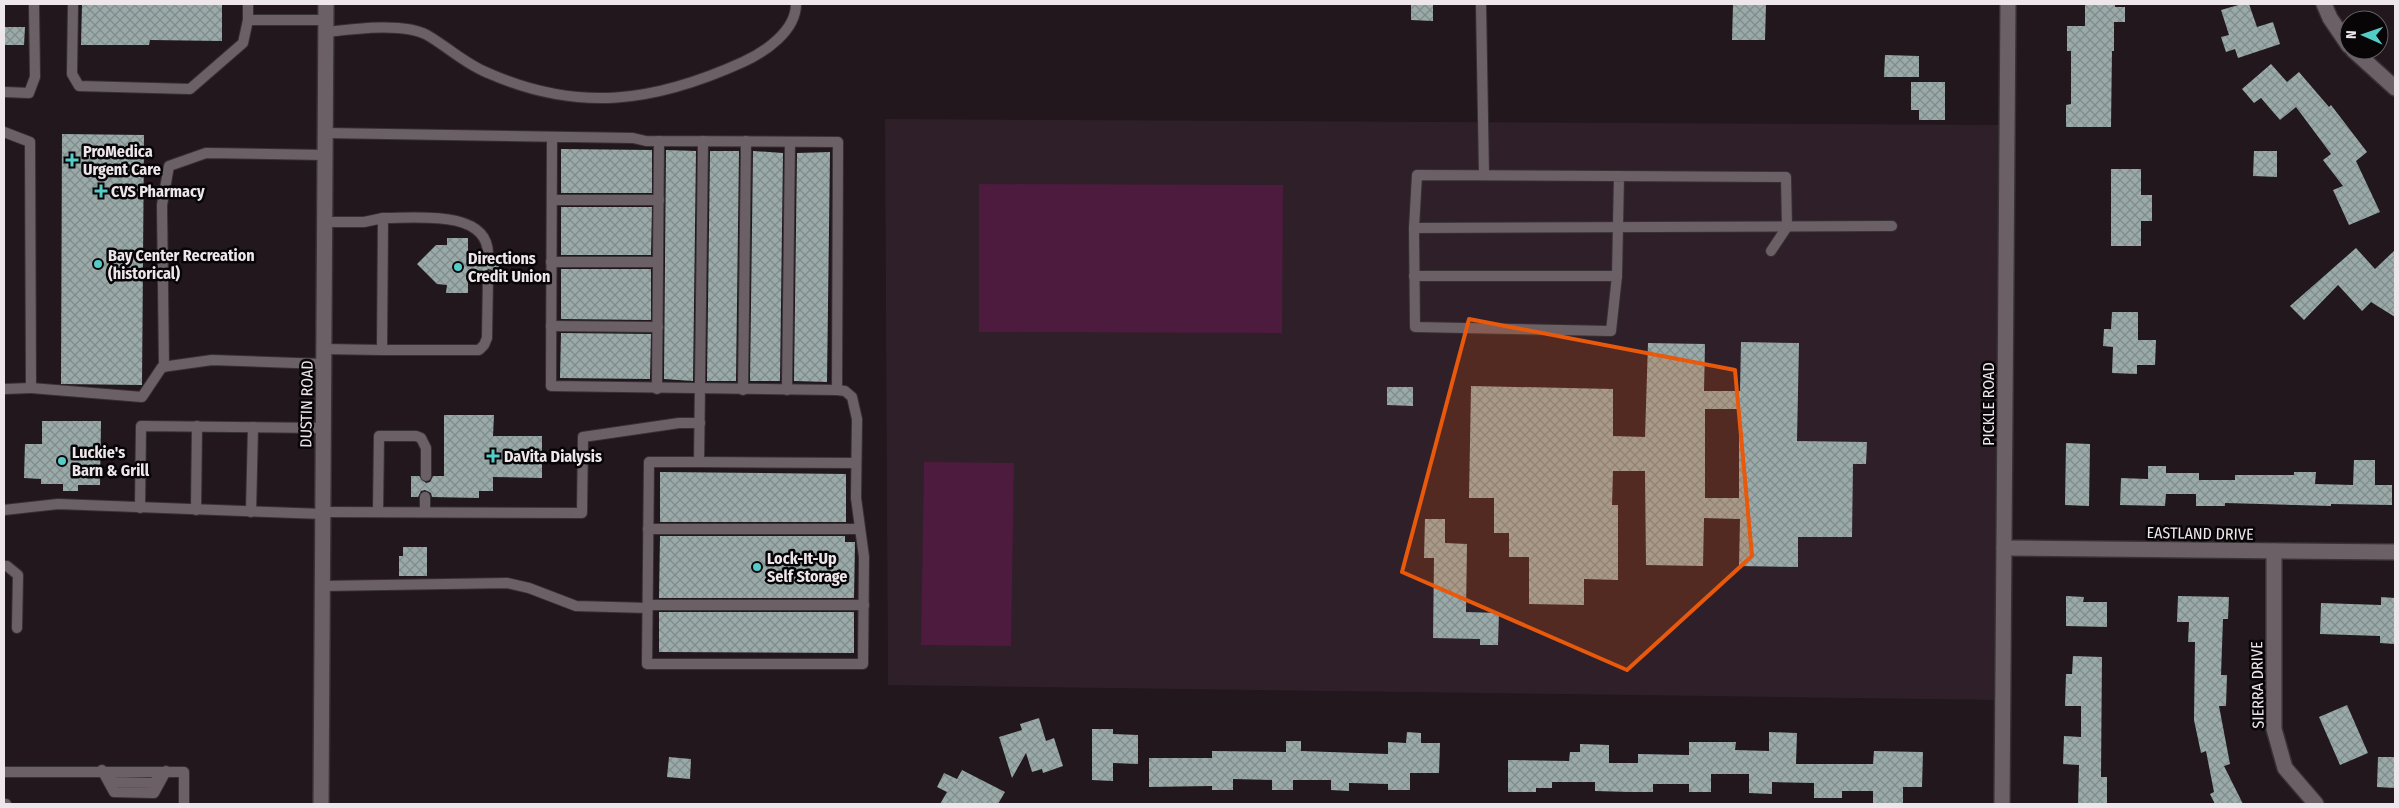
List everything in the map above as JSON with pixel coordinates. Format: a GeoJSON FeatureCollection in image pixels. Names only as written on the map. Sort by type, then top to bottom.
{"type":"FeatureCollection","features":[{"type":"Feature","properties":{"kind":"street","name":"DUSTIN ROAD"},"geometry":{"type":"LineString","coordinates":[[321,804],[326,4]]}},
{"type":"Feature","properties":{"kind":"street","name":"PICKLE ROAD"},"geometry":{"type":"LineString","coordinates":[[2002,804],[2008,4]]}},
{"type":"Feature","properties":{"kind":"street"},"geometry":{"type":"LineString","coordinates":[[2324,4],[2339,31]]}},
{"type":"Feature","properties":{"kind":"street"},"geometry":{"type":"LineString","coordinates":[[2364,60],[2395,88]]}},
{"type":"Feature","properties":{"kind":"street","name":"EASTLAND DRIVE"},"geometry":{"type":"LineString","coordinates":[[2004,548],[2395,552]]}},
{"type":"Feature","properties":{"kind":"street","name":"SIERRA DRIVE"},"geometry":{"type":"LineString","coordinates":[[2274,552],[2274,729],[2285,768],[2316,804]]}},
{"type":"Feature","properties":{"kind":"lane"},"geometry":{"type":"LineString","coordinates":[[4,92],[29,92],[36,78],[34,4]]}},
{"type":"Feature","properties":{"kind":"lane"},"geometry":{"type":"LineString","coordinates":[[73,4],[72,74],[79,86],[190,89],[243,44],[248,20],[248,4]]}},
{"type":"Feature","properties":{"kind":"lane"},"geometry":{"type":"LineString","coordinates":[[248,20],[410,30],[426,34],[487,73],[525,86],[592,100],[634,98],[703,80],[750,59],[777,40],[791,24],[796,4]]}},
{"type":"Feature","properties":{"kind":"lane"},"geometry":{"type":"LineString","coordinates":[[1481,4],[1484,175]]}},
{"type":"Feature","properties":{"kind":"lane"},"geometry":{"type":"LineString","coordinates":[[4,132],[30,142],[31,388]]}},
{"type":"Feature","properties":{"kind":"lane"},"geometry":{"type":"LineString","coordinates":[[326,133],[633,138],[659,141],[838,142],[837,390]]}},
{"type":"Feature","properties":{"kind":"lane"},"geometry":{"type":"LineString","coordinates":[[552,137],[551,386],[700,390],[837,390],[845,391],[852,397],[855,405],[857,419],[856,498],[864,557],[863,664],[647,664],[649,462],[856,463]]}},
{"type":"Feature","properties":{"kind":"lane"},"geometry":{"type":"LineString","coordinates":[[657,389],[659,141]]}},
{"type":"Feature","properties":{"kind":"lane"},"geometry":{"type":"LineString","coordinates":[[699,462],[703,141]]}},
{"type":"Feature","properties":{"kind":"lane"},"geometry":{"type":"LineString","coordinates":[[744,390],[746,141]]}},
{"type":"Feature","properties":{"kind":"lane"},"geometry":{"type":"LineString","coordinates":[[787,390],[790,142]]}},
{"type":"Feature","properties":{"kind":"lane"},"geometry":{"type":"LineString","coordinates":[[4,389],[31,388],[142,397],[164,367],[162,205],[169,166],[206,153],[325,155]]}},
{"type":"Feature","properties":{"kind":"lane"},"geometry":{"type":"LineString","coordinates":[[1619,176],[1617,276],[1611,331],[1415,327],[1414,228],[1417,175],[1484,175],[1786,177],[1786,227],[1772,251]]}},
{"type":"Feature","properties":{"kind":"lane"},"geometry":{"type":"LineString","coordinates":[[552,200],[659,200]]}},
{"type":"Feature","properties":{"kind":"lane"},"geometry":{"type":"LineString","coordinates":[[382,350],[383,218]]}},
{"type":"Feature","properties":{"kind":"lane"},"geometry":{"type":"LineString","coordinates":[[325,222],[364,222],[383,218],[428,218],[472,226],[486,238],[488,254]]}},
{"type":"Feature","properties":{"kind":"lane"},"geometry":{"type":"LineString","coordinates":[[1414,228],[1892,226]]}},
{"type":"Feature","properties":{"kind":"lane"},"geometry":{"type":"LineString","coordinates":[[551,262],[658,262]]}},
{"type":"Feature","properties":{"kind":"lane"},"geometry":{"type":"LineString","coordinates":[[164,367],[212,360],[324,357],[382,350],[478,350],[484,345],[487,338],[488,276]]}},
{"type":"Feature","properties":{"kind":"lane"},"geometry":{"type":"LineString","coordinates":[[1414,276],[1617,276]]}},
{"type":"Feature","properties":{"kind":"lane"},"geometry":{"type":"LineString","coordinates":[[551,326],[658,326]]}},
{"type":"Feature","properties":{"kind":"lane"},"geometry":{"type":"LineString","coordinates":[[4,510],[58,504],[251,512],[582,513],[583,437],[679,423],[700,423]]}},
{"type":"Feature","properties":{"kind":"lane"},"geometry":{"type":"LineString","coordinates":[[140,508],[141,426],[323,428]]}},
{"type":"Feature","properties":{"kind":"lane"},"geometry":{"type":"LineString","coordinates":[[196,510],[197,426]]}},
{"type":"Feature","properties":{"kind":"lane"},"geometry":{"type":"LineString","coordinates":[[251,512],[253,427]]}},
{"type":"Feature","properties":{"kind":"lane"},"geometry":{"type":"LineString","coordinates":[[378,512],[378,436],[416,436],[421,438],[426,448],[426,476]]}},
{"type":"Feature","properties":{"kind":"lane"},"geometry":{"type":"LineString","coordinates":[[425,497],[425,512]]}},
{"type":"Feature","properties":{"kind":"lane"},"geometry":{"type":"LineString","coordinates":[[648,529],[859,530]]}},
{"type":"Feature","properties":{"kind":"lane"},"geometry":{"type":"LineString","coordinates":[[4,566],[7,566],[18,575],[17,628]]}},
{"type":"Feature","properties":{"kind":"lane"},"geometry":{"type":"LineString","coordinates":[[322,586],[506,583],[529,588],[576,606],[864,605]]}},
{"type":"Feature","properties":{"kind":"lane"},"geometry":{"type":"LineString","coordinates":[[102,770],[114,792],[154,793],[166,771]]}},
{"type":"Feature","properties":{"kind":"lane"},"geometry":{"type":"LineString","coordinates":[[4,772],[102,770],[184,772],[184,804]]}},
{"type":"Feature","properties":{"kind":"highlighted area"},"geometry":{"type":"Polygon","coordinates":[[[1469,319],[1735,370],[1752,556],[1627,670],[1402,572],[1469,319]]]}},
{"type":"Feature","properties":{"kind":"shaded area"},"geometry":{"type":"Polygon","coordinates":[[[885,119],[2007,125],[2001,700],[888,685],[885,119]]]}},
{"type":"Feature","properties":{"kind":"shaded area"},"geometry":{"type":"Polygon","coordinates":[[[979,184],[1283,185],[1282,333],[979,332],[979,184]]]}},
{"type":"Feature","properties":{"kind":"shaded area"},"geometry":{"type":"Polygon","coordinates":[[[924,462],[1014,463],[1011,646],[921,645],[924,462]]]}},
{"type":"Feature","properties":{"kind":"building"},"geometry":{"type":"Polygon","coordinates":[[[82,4],[222,4],[222,41],[150,40],[149,45],[81,45],[82,4]]]}},
{"type":"Feature","properties":{"kind":"building"},"geometry":{"type":"Polygon","coordinates":[[[1411,4],[1433,4],[1433,21],[1411,20],[1411,4]]]}},
{"type":"Feature","properties":{"kind":"building"},"geometry":{"type":"Polygon","coordinates":[[[1733,4],[1766,4],[1765,40],[1732,40],[1733,4]]]}},
{"type":"Feature","properties":{"kind":"building"},"geometry":{"type":"Polygon","coordinates":[[[2085,4],[2115,4],[2115,7],[2125,7],[2125,22],[2114,22],[2111,127],[2066,127],[2066,105],[2071,104],[2071,51],[2067,51],[2067,26],[2085,26],[2085,4]]]}},
{"type":"Feature","properties":{"kind":"building"},"geometry":{"type":"Polygon","coordinates":[[[2249,4],[2257,27],[2273,22],[2280,44],[2238,58],[2235,49],[2226,52],[2221,37],[2229,35],[2221,10],[2249,4]]]}},
{"type":"Feature","properties":{"kind":"building"},"geometry":{"type":"Polygon","coordinates":[[[4,27],[25,27],[24,45],[4,45],[4,27]]]}},
{"type":"Feature","properties":{"kind":"building"},"geometry":{"type":"Polygon","coordinates":[[[1885,55],[1919,56],[1919,77],[1884,77],[1885,55]]]}},
{"type":"Feature","properties":{"kind":"building"},"geometry":{"type":"Polygon","coordinates":[[[2271,64],[2287,82],[2299,72],[2329,107],[2331,105],[2367,152],[2356,161],[2380,212],[2349,225],[2333,190],[2343,186],[2323,160],[2331,154],[2296,107],[2280,120],[2261,98],[2254,103],[2242,89],[2271,64]]]}},
{"type":"Feature","properties":{"kind":"building"},"geometry":{"type":"Polygon","coordinates":[[[1911,82],[1945,82],[1945,120],[1919,120],[1919,110],[1911,110],[1911,82]]]}},
{"type":"Feature","properties":{"kind":"building"},"geometry":{"type":"Polygon","coordinates":[[[62,134],[144,135],[142,385],[61,384],[62,134]]]}},
{"type":"Feature","properties":{"kind":"building"},"geometry":{"type":"Polygon","coordinates":[[[561,149],[652,150],[652,193],[561,193],[561,149]]]}},
{"type":"Feature","properties":{"kind":"building"},"geometry":{"type":"Polygon","coordinates":[[[666,150],[696,151],[693,381],[664,379],[666,150]]]}},
{"type":"Feature","properties":{"kind":"building"},"geometry":{"type":"Polygon","coordinates":[[[710,151],[739,151],[736,381],[707,381],[710,151]]]}},
{"type":"Feature","properties":{"kind":"building"},"geometry":{"type":"Polygon","coordinates":[[[753,151],[783,153],[780,381],[750,381],[753,151]]]}},
{"type":"Feature","properties":{"kind":"building"},"geometry":{"type":"Polygon","coordinates":[[[2254,151],[2277,151],[2277,177],[2253,176],[2254,151]]]}},
{"type":"Feature","properties":{"kind":"building"},"geometry":{"type":"Polygon","coordinates":[[[830,152],[827,382],[794,381],[797,153],[830,152]]]}},
{"type":"Feature","properties":{"kind":"building"},"geometry":{"type":"Polygon","coordinates":[[[2111,169],[2141,169],[2141,195],[2152,195],[2152,221],[2141,221],[2141,246],[2111,246],[2111,169]]]}},
{"type":"Feature","properties":{"kind":"building"},"geometry":{"type":"Polygon","coordinates":[[[561,207],[652,207],[651,255],[561,255],[561,207]]]}},
{"type":"Feature","properties":{"kind":"building","name":"Directions Credit Union"},"geometry":{"type":"Polygon","coordinates":[[[447,238],[468,238],[468,254],[481,254],[485,260],[490,261],[495,254],[499,254],[499,276],[495,276],[492,270],[488,269],[481,276],[468,275],[468,293],[446,293],[447,285],[437,284],[417,264],[436,245],[447,245],[447,238]]]}},
{"type":"Feature","properties":{"kind":"building"},"geometry":{"type":"Polygon","coordinates":[[[2356,248],[2375,269],[2395,250],[2395,317],[2371,302],[2362,311],[2338,285],[2304,320],[2290,306],[2356,248]]]}},
{"type":"Feature","properties":{"kind":"building"},"geometry":{"type":"Polygon","coordinates":[[[561,269],[651,269],[651,320],[561,319],[561,269]]]}},
{"type":"Feature","properties":{"kind":"building"},"geometry":{"type":"Polygon","coordinates":[[[2112,312],[2138,312],[2138,340],[2156,340],[2155,365],[2137,365],[2137,374],[2112,373],[2113,347],[2103,346],[2104,329],[2111,329],[2112,312]]]}},
{"type":"Feature","properties":{"kind":"building"},"geometry":{"type":"Polygon","coordinates":[[[561,333],[651,334],[650,379],[560,378],[561,333]]]}},
{"type":"Feature","properties":{"kind":"building"},"geometry":{"type":"Polygon","coordinates":[[[1741,342],[1799,343],[1797,441],[1867,442],[1866,464],[1853,464],[1852,537],[1798,537],[1798,567],[1739,566],[1740,519],[1704,518],[1703,566],[1646,565],[1645,471],[1613,471],[1612,505],[1618,505],[1618,580],[1584,579],[1584,605],[1529,604],[1529,557],[1509,557],[1509,533],[1494,533],[1494,498],[1469,498],[1471,386],[1613,389],[1613,436],[1645,437],[1648,343],[1705,344],[1704,391],[1740,391],[1741,342]],[[1705,409],[1705,498],[1739,498],[1739,409],[1705,409]]]}},
{"type":"Feature","properties":{"kind":"building"},"geometry":{"type":"Polygon","coordinates":[[[1387,387],[1413,387],[1413,406],[1387,405],[1387,387]]]}},
{"type":"Feature","properties":{"kind":"building","name":"DaVita Dialysis"},"geometry":{"type":"Polygon","coordinates":[[[444,415],[494,415],[493,436],[542,436],[542,478],[493,477],[493,491],[479,491],[479,498],[432,497],[431,493],[425,490],[421,491],[418,497],[411,497],[411,476],[419,476],[426,483],[430,482],[433,476],[444,476],[444,415]]]}},
{"type":"Feature","properties":{"kind":"building","name":"Luckie's Barn & Grill"},"geometry":{"type":"Polygon","coordinates":[[[42,421],[101,421],[100,485],[78,485],[78,491],[63,491],[63,484],[41,484],[41,479],[24,478],[25,444],[42,444],[42,421]]]}},
{"type":"Feature","properties":{"kind":"building"},"geometry":{"type":"Polygon","coordinates":[[[2066,443],[2090,444],[2089,506],[2065,505],[2066,443]]]}},
{"type":"Feature","properties":{"kind":"building"},"geometry":{"type":"Polygon","coordinates":[[[2354,460],[2375,460],[2375,485],[2392,485],[2392,505],[2331,504],[2331,506],[2225,503],[2225,506],[2196,506],[2196,494],[2166,494],[2165,506],[2120,505],[2121,478],[2148,479],[2148,466],[2166,466],[2166,473],[2199,473],[2199,480],[2235,480],[2235,475],[2294,475],[2294,472],[2316,472],[2315,484],[2353,485],[2354,460]]]}},
{"type":"Feature","properties":{"kind":"building","name":"Lock-It-Up Self Storage"},"geometry":{"type":"Polygon","coordinates":[[[660,472],[846,474],[846,522],[660,522],[660,472]]]}},
{"type":"Feature","properties":{"kind":"building"},"geometry":{"type":"Polygon","coordinates":[[[1425,519],[1445,519],[1445,543],[1467,544],[1466,612],[1499,613],[1498,645],[1480,645],[1480,639],[1433,638],[1434,558],[1424,558],[1425,519]]]}},
{"type":"Feature","properties":{"kind":"building","name":"Lock-It-Up Self Storage"},"geometry":{"type":"Polygon","coordinates":[[[660,536],[845,536],[845,542],[855,542],[854,598],[659,598],[660,536]]]}},
{"type":"Feature","properties":{"kind":"building"},"geometry":{"type":"Polygon","coordinates":[[[403,547],[427,547],[427,576],[399,576],[399,556],[403,556],[403,547]]]}},
{"type":"Feature","properties":{"kind":"building"},"geometry":{"type":"Polygon","coordinates":[[[2066,596],[2084,597],[2083,602],[2107,602],[2107,627],[2066,626],[2066,596]]]}},
{"type":"Feature","properties":{"kind":"building"},"geometry":{"type":"Polygon","coordinates":[[[2178,596],[2229,597],[2228,619],[2223,619],[2221,675],[2227,675],[2226,706],[2219,706],[2230,764],[2224,766],[2243,804],[2215,804],[2210,794],[2214,792],[2206,751],[2201,753],[2194,720],[2195,642],[2188,642],[2189,622],[2177,622],[2178,596]]]}},
{"type":"Feature","properties":{"kind":"building"},"geometry":{"type":"Polygon","coordinates":[[[2381,597],[2395,598],[2395,644],[2380,643],[2380,636],[2320,634],[2321,603],[2381,605],[2381,597]]]}},
{"type":"Feature","properties":{"kind":"building","name":"Lock-It-Up Self Storage"},"geometry":{"type":"Polygon","coordinates":[[[659,612],[854,612],[854,653],[659,652],[659,612]]]}},
{"type":"Feature","properties":{"kind":"building"},"geometry":{"type":"Polygon","coordinates":[[[2073,656],[2102,657],[2101,777],[2107,777],[2107,804],[2078,804],[2079,765],[2063,764],[2064,736],[2081,737],[2081,706],[2065,706],[2066,674],[2072,674],[2073,656]]]}},
{"type":"Feature","properties":{"kind":"building"},"geometry":{"type":"Polygon","coordinates":[[[2347,705],[2368,753],[2340,765],[2319,717],[2347,705]]]}},
{"type":"Feature","properties":{"kind":"building"},"geometry":{"type":"Polygon","coordinates":[[[1039,718],[1046,741],[1054,738],[1063,766],[1043,773],[1042,769],[1032,772],[1026,753],[1012,778],[999,737],[1022,730],[1020,724],[1039,718]]]}},
{"type":"Feature","properties":{"kind":"building"},"geometry":{"type":"Polygon","coordinates":[[[1092,729],[1113,729],[1113,734],[1138,735],[1138,764],[1113,763],[1113,781],[1092,780],[1092,729]]]}},
{"type":"Feature","properties":{"kind":"building"},"geometry":{"type":"Polygon","coordinates":[[[1407,732],[1421,733],[1421,743],[1440,743],[1439,773],[1410,773],[1410,790],[1388,790],[1388,784],[1349,783],[1349,791],[1331,790],[1331,780],[1293,780],[1293,790],[1272,790],[1272,780],[1233,779],[1233,790],[1212,790],[1212,786],[1149,787],[1149,758],[1212,758],[1212,751],[1286,752],[1286,741],[1301,741],[1301,751],[1388,754],[1388,742],[1406,743],[1407,732]]]}},
{"type":"Feature","properties":{"kind":"building"},"geometry":{"type":"Polygon","coordinates":[[[1769,732],[1797,733],[1796,764],[1873,764],[1874,751],[1923,752],[1922,787],[1903,787],[1903,804],[1873,804],[1873,791],[1842,791],[1842,798],[1814,798],[1814,783],[1772,782],[1772,794],[1749,793],[1749,774],[1711,774],[1711,792],[1689,792],[1689,784],[1653,784],[1653,792],[1629,792],[1595,791],[1595,782],[1552,782],[1552,788],[1536,788],[1536,792],[1508,792],[1508,760],[1569,761],[1570,752],[1580,752],[1580,744],[1609,745],[1609,763],[1638,763],[1638,754],[1689,755],[1689,742],[1736,742],[1735,750],[1769,751],[1769,732]]]}},
{"type":"Feature","properties":{"kind":"building"},"geometry":{"type":"Polygon","coordinates":[[[669,757],[691,759],[690,779],[667,777],[669,757]]]}},
{"type":"Feature","properties":{"kind":"building"},"geometry":{"type":"Polygon","coordinates":[[[2378,757],[2395,757],[2395,788],[2377,787],[2378,757]]]}},
{"type":"Feature","properties":{"kind":"building"},"geometry":{"type":"Polygon","coordinates":[[[962,770],[1005,792],[998,804],[940,804],[947,792],[937,787],[944,773],[957,779],[962,770]]]}},
{"type":"Feature","properties":{"kind":"place","name":"ProMedica Urgent Care"},"geometry":{"type":"Point","coordinates":[72,160]}},
{"type":"Feature","properties":{"kind":"place","name":"CVS Pharmacy"},"geometry":{"type":"Point","coordinates":[101,191]}},
{"type":"Feature","properties":{"kind":"place","name":"Bay Center Recreation (historical)"},"geometry":{"type":"Point","coordinates":[98,264]}},
{"type":"Feature","properties":{"kind":"place","name":"Directions Credit Union"},"geometry":{"type":"Point","coordinates":[458,267]}},
{"type":"Feature","properties":{"kind":"place","name":"DaVita Dialysis"},"geometry":{"type":"Point","coordinates":[493,456]}},
{"type":"Feature","properties":{"kind":"place","name":"Luckie's Barn & Grill"},"geometry":{"type":"Point","coordinates":[62,461]}},
{"type":"Feature","properties":{"kind":"place","name":"Lock-It-Up Self Storage"},"geometry":{"type":"Point","coordinates":[757,567]}}]}
